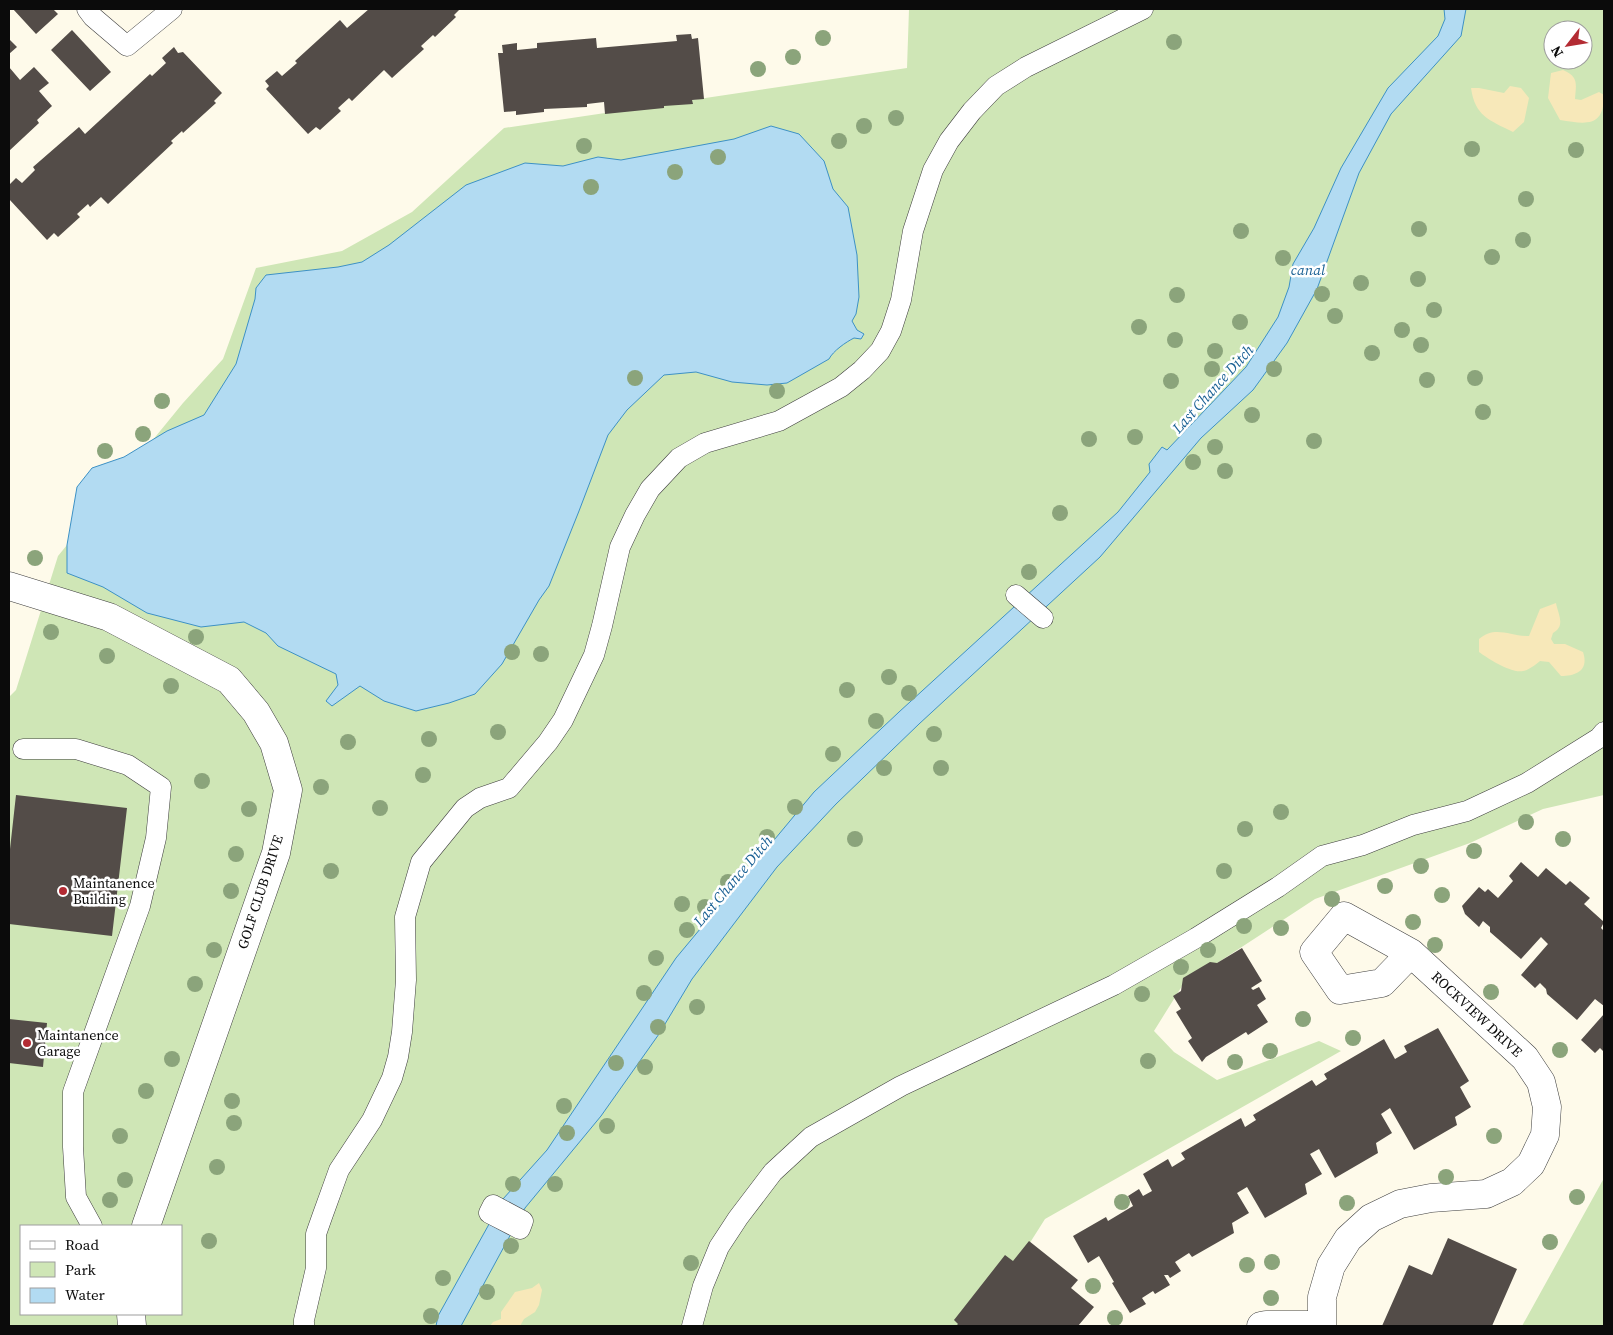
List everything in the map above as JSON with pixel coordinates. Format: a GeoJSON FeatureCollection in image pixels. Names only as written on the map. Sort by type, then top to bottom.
{"type":"FeatureCollection","features":[{"type":"Feature","properties":{"kind":"street","name":"GOLF CLUB DRIVE"},"geometry":{"type":"LineString","coordinates":[[9,586],[109,618],[229,680],[256,712],[274,743],[288,790],[276,853],[146,1225]]}},
{"type":"Feature","properties":{"kind":"street","name":"ROCKVIEW DRIVE"},"geometry":{"type":"LineString","coordinates":[[1322,1326],[1322,1297],[1331,1266],[1348,1239],[1371,1218],[1400,1204],[1431,1198],[1486,1194],[1512,1182],[1531,1164],[1545,1135],[1547,1107],[1541,1082],[1525,1058],[1411,954]]}},
{"type":"Feature","properties":{"kind":"street"},"geometry":{"type":"LineString","coordinates":[[1261,1326],[1322,1326]]}},
{"type":"Feature","properties":{"kind":"lane"},"geometry":{"type":"LineString","coordinates":[[87,9],[93,17],[126,46],[172,9]]}},
{"type":"Feature","properties":{"kind":"lane"},"geometry":{"type":"LineString","coordinates":[[304,1326],[316,1268],[316,1234],[339,1170],[372,1120],[392,1078],[398,1058],[406,980],[405,916],[421,862],[465,808],[480,798],[509,788],[548,742],[563,720],[594,655],[620,546],[650,489],[679,458],[705,443],[779,421],[841,387],[862,370],[880,351],[891,331],[901,300],[912,231],[933,170],[954,134],[996,86],[1050,54],[1142,9]]}},
{"type":"Feature","properties":{"kind":"lane"},"geometry":{"type":"LineString","coordinates":[[1016,595],[1042,618]]}},
{"type":"Feature","properties":{"kind":"lane"},"geometry":{"type":"LineString","coordinates":[[692,1326],[703,1286],[719,1247],[738,1218],[773,1172],[811,1137],[901,1086],[1114,985],[1196,938],[1278,887],[1322,856],[1363,845],[1413,825],[1467,811],[1527,783],[1599,738],[1604,732]]}},
{"type":"Feature","properties":{"kind":"lane"},"geometry":{"type":"LineString","coordinates":[[23,749],[76,749],[128,765],[161,787],[156,838],[140,906],[73,1092],[73,1147],[76,1197],[91,1225]]}},
{"type":"Feature","properties":{"kind":"green space"},"geometry":{"type":"Polygon","coordinates":[[[909,9],[1604,9],[1604,795],[1543,809],[1470,843],[1315,899],[1182,986],[1154,1031],[1174,1052],[1217,1080],[1319,1041],[1341,1051],[1045,1219],[1007,1279],[965,1326],[9,1326],[9,697],[16,690],[58,556],[183,403],[223,359],[256,268],[342,251],[412,212],[504,128],[907,68],[909,9]]]}},
{"type":"Feature","properties":{"kind":"green space"},"geometry":{"type":"Polygon","coordinates":[[[1604,1178],[1604,1326],[1522,1326],[1604,1178]]]}},
{"type":"Feature","properties":{"kind":"sand"},"geometry":{"type":"Polygon","coordinates":[[[1563,70],[1572,75],[1576,85],[1575,99],[1581,100],[1599,92],[1604,95],[1601,113],[1597,118],[1585,123],[1560,120],[1548,98],[1551,73],[1563,70]]]}},
{"type":"Feature","properties":{"kind":"sand"},"geometry":{"type":"Polygon","coordinates":[[[1510,86],[1521,88],[1529,98],[1524,122],[1513,132],[1484,116],[1476,105],[1471,88],[1504,93],[1510,86]]]}},
{"type":"Feature","properties":{"kind":"sand"},"geometry":{"type":"Polygon","coordinates":[[[1556,603],[1560,623],[1551,639],[1554,644],[1565,644],[1583,652],[1583,668],[1577,673],[1561,676],[1549,662],[1540,661],[1525,670],[1513,670],[1500,665],[1479,652],[1479,639],[1491,633],[1502,632],[1529,636],[1540,609],[1556,603]]]}},
{"type":"Feature","properties":{"kind":"sand"},"geometry":{"type":"Polygon","coordinates":[[[539,1283],[542,1290],[539,1305],[535,1312],[524,1319],[520,1326],[490,1326],[493,1322],[501,1319],[501,1312],[515,1292],[532,1288],[539,1283]]]}},
{"type":"Feature","properties":{"kind":"water","name":"canal"},"geometry":{"type":"Polygon","coordinates":[[[1444,9],[1466,9],[1461,36],[1391,114],[1359,173],[1317,289],[1287,343],[1253,390],[1201,438],[1100,557],[919,724],[836,804],[777,867],[692,979],[659,1034],[601,1116],[525,1208],[461,1326],[436,1326],[438,1316],[503,1199],[547,1150],[676,958],[814,792],[1118,512],[1150,472],[1149,464],[1162,447],[1167,450],[1246,367],[1278,317],[1289,287],[1293,264],[1314,228],[1341,168],[1388,88],[1438,36],[1445,19],[1444,9]]]}},
{"type":"Feature","properties":{"kind":"water"},"geometry":{"type":"Polygon","coordinates":[[[771,126],[799,134],[824,161],[833,189],[848,207],[857,255],[859,297],[856,314],[852,321],[857,330],[864,334],[861,339],[854,338],[844,344],[829,359],[787,383],[767,385],[732,382],[696,372],[664,375],[627,410],[608,435],[549,586],[502,664],[475,694],[416,711],[384,701],[360,686],[332,706],[326,701],[338,685],[336,674],[278,646],[266,633],[244,622],[201,627],[147,613],[103,587],[67,573],[67,545],[77,487],[92,468],[124,457],[167,431],[204,415],[236,364],[255,299],[256,288],[266,275],[338,267],[362,262],[389,245],[466,185],[525,163],[563,166],[598,157],[621,160],[734,139],[771,126]]]}},
{"type":"Feature","properties":{"kind":"building"},"geometry":{"type":"Polygon","coordinates":[[[13,9],[53,9],[58,14],[36,34],[13,9]]]}},
{"type":"Feature","properties":{"kind":"building"},"geometry":{"type":"Polygon","coordinates":[[[369,9],[460,9],[454,15],[456,17],[435,37],[433,35],[421,46],[424,49],[392,78],[384,70],[352,101],[349,98],[338,108],[341,111],[320,130],[316,127],[308,134],[266,89],[269,86],[265,81],[277,71],[282,76],[297,63],[295,61],[340,20],[347,28],[369,9]]]}},
{"type":"Feature","properties":{"kind":"building"},"geometry":{"type":"Polygon","coordinates":[[[72,30],[111,72],[90,91],[51,50],[72,30]]]}},
{"type":"Feature","properties":{"kind":"building"},"geometry":{"type":"Polygon","coordinates":[[[691,34],[692,39],[698,38],[704,99],[692,100],[693,104],[605,114],[604,102],[587,104],[587,107],[544,109],[544,112],[516,115],[516,111],[504,112],[498,53],[503,53],[502,45],[517,43],[517,50],[537,48],[537,43],[596,38],[597,48],[677,41],[676,35],[691,34]]]}},
{"type":"Feature","properties":{"kind":"building"},"geometry":{"type":"Polygon","coordinates":[[[9,39],[17,47],[9,54],[9,39]]]}},
{"type":"Feature","properties":{"kind":"building"},"geometry":{"type":"Polygon","coordinates":[[[174,47],[178,53],[183,52],[222,93],[214,101],[216,103],[183,133],[182,131],[171,141],[173,143],[108,204],[101,197],[90,207],[88,204],[77,214],[80,217],[58,237],[54,233],[47,240],[9,199],[9,185],[16,178],[22,183],[35,170],[33,167],[79,127],[85,134],[150,74],[152,76],[166,63],[162,58],[174,47]]]}},
{"type":"Feature","properties":{"kind":"building"},"geometry":{"type":"Polygon","coordinates":[[[9,67],[20,80],[34,67],[49,83],[39,91],[52,106],[37,120],[39,123],[9,151],[9,67]]]}},
{"type":"Feature","properties":{"kind":"building","name":"Maintanence Building"},"geometry":{"type":"Polygon","coordinates":[[[16,795],[127,808],[112,936],[9,924],[9,858],[16,795]]]}},
{"type":"Feature","properties":{"kind":"building"},"geometry":{"type":"Polygon","coordinates":[[[1521,862],[1538,877],[1546,868],[1566,885],[1570,881],[1590,898],[1584,904],[1604,922],[1601,928],[1604,931],[1604,1006],[1595,999],[1577,1020],[1547,994],[1546,989],[1540,983],[1535,988],[1521,975],[1548,944],[1541,937],[1521,959],[1490,932],[1490,927],[1483,921],[1479,927],[1465,914],[1462,906],[1479,887],[1485,892],[1488,889],[1498,898],[1513,881],[1509,876],[1521,862]]]}},
{"type":"Feature","properties":{"kind":"building"},"geometry":{"type":"Polygon","coordinates":[[[1242,948],[1262,981],[1251,988],[1253,990],[1259,987],[1266,999],[1257,1005],[1268,1022],[1248,1035],[1246,1032],[1206,1057],[1202,1062],[1188,1041],[1192,1038],[1176,1012],[1181,1009],[1173,996],[1181,991],[1183,978],[1210,962],[1217,963],[1242,948]]]}},
{"type":"Feature","properties":{"kind":"building"},"geometry":{"type":"Polygon","coordinates":[[[1604,1014],[1604,1052],[1600,1048],[1595,1053],[1581,1040],[1604,1014]]]}},
{"type":"Feature","properties":{"kind":"building","name":"Maintanence Garage"},"geometry":{"type":"Polygon","coordinates":[[[9,1019],[47,1023],[43,1067],[9,1063],[9,1019]]]}},
{"type":"Feature","properties":{"kind":"building"},"geometry":{"type":"Polygon","coordinates":[[[1438,1028],[1469,1081],[1460,1087],[1471,1107],[1455,1117],[1457,1125],[1414,1150],[1390,1108],[1381,1114],[1392,1133],[1376,1143],[1378,1153],[1335,1178],[1319,1149],[1310,1154],[1322,1174],[1305,1184],[1307,1194],[1265,1218],[1247,1187],[1237,1193],[1249,1213],[1232,1223],[1234,1233],[1192,1257],[1189,1253],[1175,1262],[1181,1271],[1170,1278],[1168,1275],[1164,1275],[1170,1285],[1155,1294],[1153,1291],[1142,1298],[1146,1304],[1130,1313],[1099,1256],[1088,1263],[1073,1236],[1106,1217],[1108,1221],[1133,1206],[1128,1196],[1139,1189],[1143,1196],[1152,1191],[1143,1174],[1168,1159],[1172,1167],[1185,1159],[1181,1153],[1241,1118],[1245,1127],[1256,1120],[1253,1115],[1312,1080],[1316,1086],[1327,1079],[1324,1074],[1384,1039],[1395,1059],[1407,1052],[1404,1046],[1438,1028]]]}},
{"type":"Feature","properties":{"kind":"building"},"geometry":{"type":"Polygon","coordinates":[[[1448,1238],[1517,1269],[1492,1326],[1382,1326],[1409,1265],[1432,1275],[1448,1238]]]}},
{"type":"Feature","properties":{"kind":"building"},"geometry":{"type":"Polygon","coordinates":[[[1029,1241],[1078,1280],[1071,1288],[1094,1307],[1078,1326],[956,1326],[958,1324],[954,1320],[1005,1255],[1013,1261],[1029,1241]]]}},
{"type":"Feature","properties":{"kind":"place","name":"Maintanence Building"},"geometry":{"type":"Point","coordinates":[63,891]}},
{"type":"Feature","properties":{"kind":"place","name":"Maintanence Garage"},"geometry":{"type":"Point","coordinates":[27,1043]}},
{"type":"Feature","properties":{"kind":"water label","name":"Last Chance Ditch"},"geometry":{"type":"Point","coordinates":[1213,389]}},
{"type":"Feature","properties":{"kind":"water label","name":"Last Chance Ditch"},"geometry":{"type":"Point","coordinates":[733,881]}}]}
